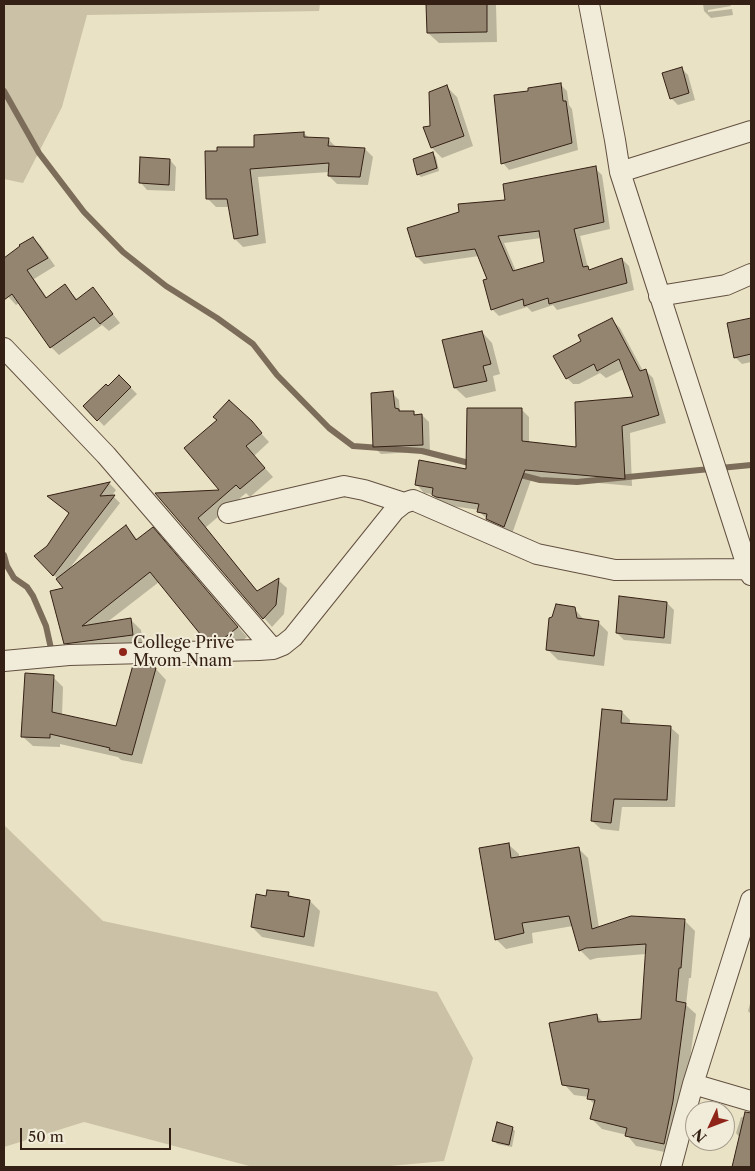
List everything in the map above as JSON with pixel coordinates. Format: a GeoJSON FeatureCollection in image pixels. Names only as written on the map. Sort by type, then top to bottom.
{"type":"FeatureCollection","features":[{"type":"Feature","properties":{"kind":"street"},"geometry":{"type":"LineString","coordinates":[[4,661],[69,655],[273,649],[283,645],[293,636],[394,511],[404,503],[413,500],[426,504],[537,554],[615,570],[749,572],[620,172],[616,140],[589,4]]}},
{"type":"Feature","properties":{"kind":"street"},"geometry":{"type":"LineString","coordinates":[[620,172],[751,131]]}},
{"type":"Feature","properties":{"kind":"street"},"geometry":{"type":"LineString","coordinates":[[659,296],[726,285],[751,274]]}},
{"type":"Feature","properties":{"kind":"street"},"geometry":{"type":"LineString","coordinates":[[4,348],[106,455],[273,649]]}},
{"type":"Feature","properties":{"kind":"street"},"geometry":{"type":"LineString","coordinates":[[228,513],[344,486],[364,490],[404,503]]}},
{"type":"Feature","properties":{"kind":"street"},"geometry":{"type":"LineString","coordinates":[[671,1167],[693,1084],[751,900]]}},
{"type":"Feature","properties":{"kind":"street"},"geometry":{"type":"LineString","coordinates":[[693,1084],[751,1101]]}},
{"type":"Feature","properties":{"kind":"shaded area"},"geometry":{"type":"Polygon","coordinates":[[[4,4],[320,4],[319,11],[87,15],[62,107],[23,183],[4,179],[4,4]]]}},
{"type":"Feature","properties":{"kind":"shaded area"},"geometry":{"type":"Polygon","coordinates":[[[4,825],[103,921],[437,992],[473,1058],[444,1161],[380,1167],[253,1167],[84,1122],[4,1147],[4,825]]]}},
{"type":"Feature","properties":{"kind":"building"},"geometry":{"type":"Polygon","coordinates":[[[426,4],[487,4],[487,32],[427,33],[426,4]]]}},
{"type":"Feature","properties":{"kind":"building"},"geometry":{"type":"Polygon","coordinates":[[[682,67],[689,93],[670,99],[662,73],[682,67]]]}},
{"type":"Feature","properties":{"kind":"building"},"geometry":{"type":"Polygon","coordinates":[[[561,83],[563,101],[566,101],[572,143],[501,164],[494,95],[528,91],[528,88],[561,83]]]}},
{"type":"Feature","properties":{"kind":"building"},"geometry":{"type":"Polygon","coordinates":[[[447,85],[464,136],[431,148],[423,127],[430,126],[429,92],[447,85]]]}},
{"type":"Feature","properties":{"kind":"building"},"geometry":{"type":"Polygon","coordinates":[[[304,132],[304,137],[329,138],[328,146],[365,148],[360,177],[328,176],[329,163],[250,169],[258,235],[234,239],[227,199],[206,199],[205,151],[217,151],[217,147],[254,147],[254,135],[304,132]]]}},
{"type":"Feature","properties":{"kind":"building"},"geometry":{"type":"Polygon","coordinates":[[[433,152],[437,168],[417,175],[413,159],[433,152]]]}},
{"type":"Feature","properties":{"kind":"building"},"geometry":{"type":"Polygon","coordinates":[[[140,157],[170,159],[169,185],[139,183],[140,157]]]}},
{"type":"Feature","properties":{"kind":"building"},"geometry":{"type":"Polygon","coordinates":[[[596,166],[604,222],[574,229],[583,267],[588,266],[589,270],[622,258],[627,283],[549,304],[548,298],[524,306],[523,299],[491,310],[483,280],[487,279],[475,249],[416,257],[407,228],[459,212],[458,204],[505,200],[503,184],[596,166]],[[539,231],[498,236],[513,271],[544,262],[539,231]]]}},
{"type":"Feature","properties":{"kind":"building"},"geometry":{"type":"Polygon","coordinates":[[[33,237],[48,258],[27,270],[46,298],[65,284],[76,300],[93,287],[113,314],[100,324],[94,317],[50,348],[12,294],[4,300],[4,258],[19,245],[33,237]]]}},
{"type":"Feature","properties":{"kind":"building"},"geometry":{"type":"Polygon","coordinates":[[[612,318],[640,371],[646,369],[659,415],[622,426],[625,479],[525,470],[504,527],[486,519],[487,514],[477,512],[479,504],[436,497],[432,495],[433,488],[415,485],[419,460],[466,469],[467,408],[522,408],[522,441],[576,447],[575,402],[633,397],[619,359],[597,371],[594,364],[566,379],[553,356],[581,341],[578,335],[612,318]]]}},
{"type":"Feature","properties":{"kind":"building"},"geometry":{"type":"Polygon","coordinates":[[[751,318],[751,354],[734,358],[727,323],[751,318]]]}},
{"type":"Feature","properties":{"kind":"building"},"geometry":{"type":"Polygon","coordinates":[[[482,331],[491,364],[483,366],[487,381],[454,388],[442,340],[482,331]]]}},
{"type":"Feature","properties":{"kind":"building"},"geometry":{"type":"Polygon","coordinates":[[[119,375],[131,387],[97,421],[83,406],[106,384],[108,386],[119,375]]]}},
{"type":"Feature","properties":{"kind":"building"},"geometry":{"type":"Polygon","coordinates":[[[393,391],[395,408],[399,409],[399,411],[414,411],[414,415],[422,414],[423,445],[373,447],[371,393],[393,391]]]}},
{"type":"Feature","properties":{"kind":"building"},"geometry":{"type":"Polygon","coordinates":[[[229,400],[262,433],[246,446],[265,468],[240,489],[236,485],[198,518],[257,591],[279,578],[276,605],[263,619],[155,493],[219,490],[184,448],[217,420],[213,417],[229,400]]]}},
{"type":"Feature","properties":{"kind":"building"},"geometry":{"type":"Polygon","coordinates":[[[110,482],[100,496],[115,495],[53,576],[34,556],[47,546],[69,513],[47,496],[110,482]]]}},
{"type":"Feature","properties":{"kind":"building"},"geometry":{"type":"Polygon","coordinates":[[[126,525],[136,540],[153,527],[238,627],[223,639],[205,640],[150,572],[82,626],[131,618],[133,635],[64,644],[50,591],[63,588],[56,579],[126,525]]]}},
{"type":"Feature","properties":{"kind":"building"},"geometry":{"type":"Polygon","coordinates":[[[619,596],[667,602],[664,638],[616,633],[619,596]]]}},
{"type":"Feature","properties":{"kind":"building"},"geometry":{"type":"Polygon","coordinates":[[[556,604],[575,607],[577,618],[599,621],[594,656],[546,650],[549,618],[552,617],[556,604]]]}},
{"type":"Feature","properties":{"kind":"building"},"geometry":{"type":"Polygon","coordinates":[[[133,665],[156,668],[132,755],[50,734],[50,738],[21,737],[25,673],[54,675],[52,712],[116,726],[133,665]]]}},
{"type":"Feature","properties":{"kind":"building"},"geometry":{"type":"Polygon","coordinates":[[[602,709],[622,711],[621,723],[671,726],[667,800],[614,799],[611,823],[591,821],[602,709]]]}},
{"type":"Feature","properties":{"kind":"building"},"geometry":{"type":"Polygon","coordinates":[[[509,843],[511,858],[579,847],[592,929],[631,916],[685,919],[676,1001],[686,1003],[673,1101],[664,1144],[625,1136],[627,1128],[590,1119],[595,1100],[587,1099],[589,1089],[562,1085],[549,1023],[597,1014],[598,1022],[641,1019],[646,944],[586,948],[579,951],[569,916],[522,923],[524,933],[495,940],[479,848],[509,843]]]}},
{"type":"Feature","properties":{"kind":"building"},"geometry":{"type":"Polygon","coordinates":[[[267,890],[289,892],[288,896],[310,900],[304,937],[251,927],[256,894],[266,896],[267,890]]]}},
{"type":"Feature","properties":{"kind":"building"},"geometry":{"type":"Polygon","coordinates":[[[745,1112],[751,1113],[751,1167],[732,1167],[745,1112]]]}},
{"type":"Feature","properties":{"kind":"building"},"geometry":{"type":"Polygon","coordinates":[[[497,1122],[513,1127],[509,1145],[492,1141],[497,1122]]]}},
{"type":"Feature","properties":{"kind":"waterway"},"geometry":{"type":"LineString","coordinates":[[4,91],[39,153],[84,212],[123,252],[166,286],[217,318],[253,344],[277,375],[329,428],[353,446],[422,451],[473,464]]}},
{"type":"Feature","properties":{"kind":"waterway"},"geometry":{"type":"LineString","coordinates":[[517,474],[540,480],[577,482],[751,465]]}},
{"type":"Feature","properties":{"kind":"waterway"},"geometry":{"type":"LineString","coordinates":[[4,555],[7,566],[14,578],[27,587],[33,596],[46,626],[52,653]]}},
{"type":"Feature","properties":{"kind":"place","name":"College Privé Mvom Nnam"},"geometry":{"type":"Point","coordinates":[123,652]}}]}
